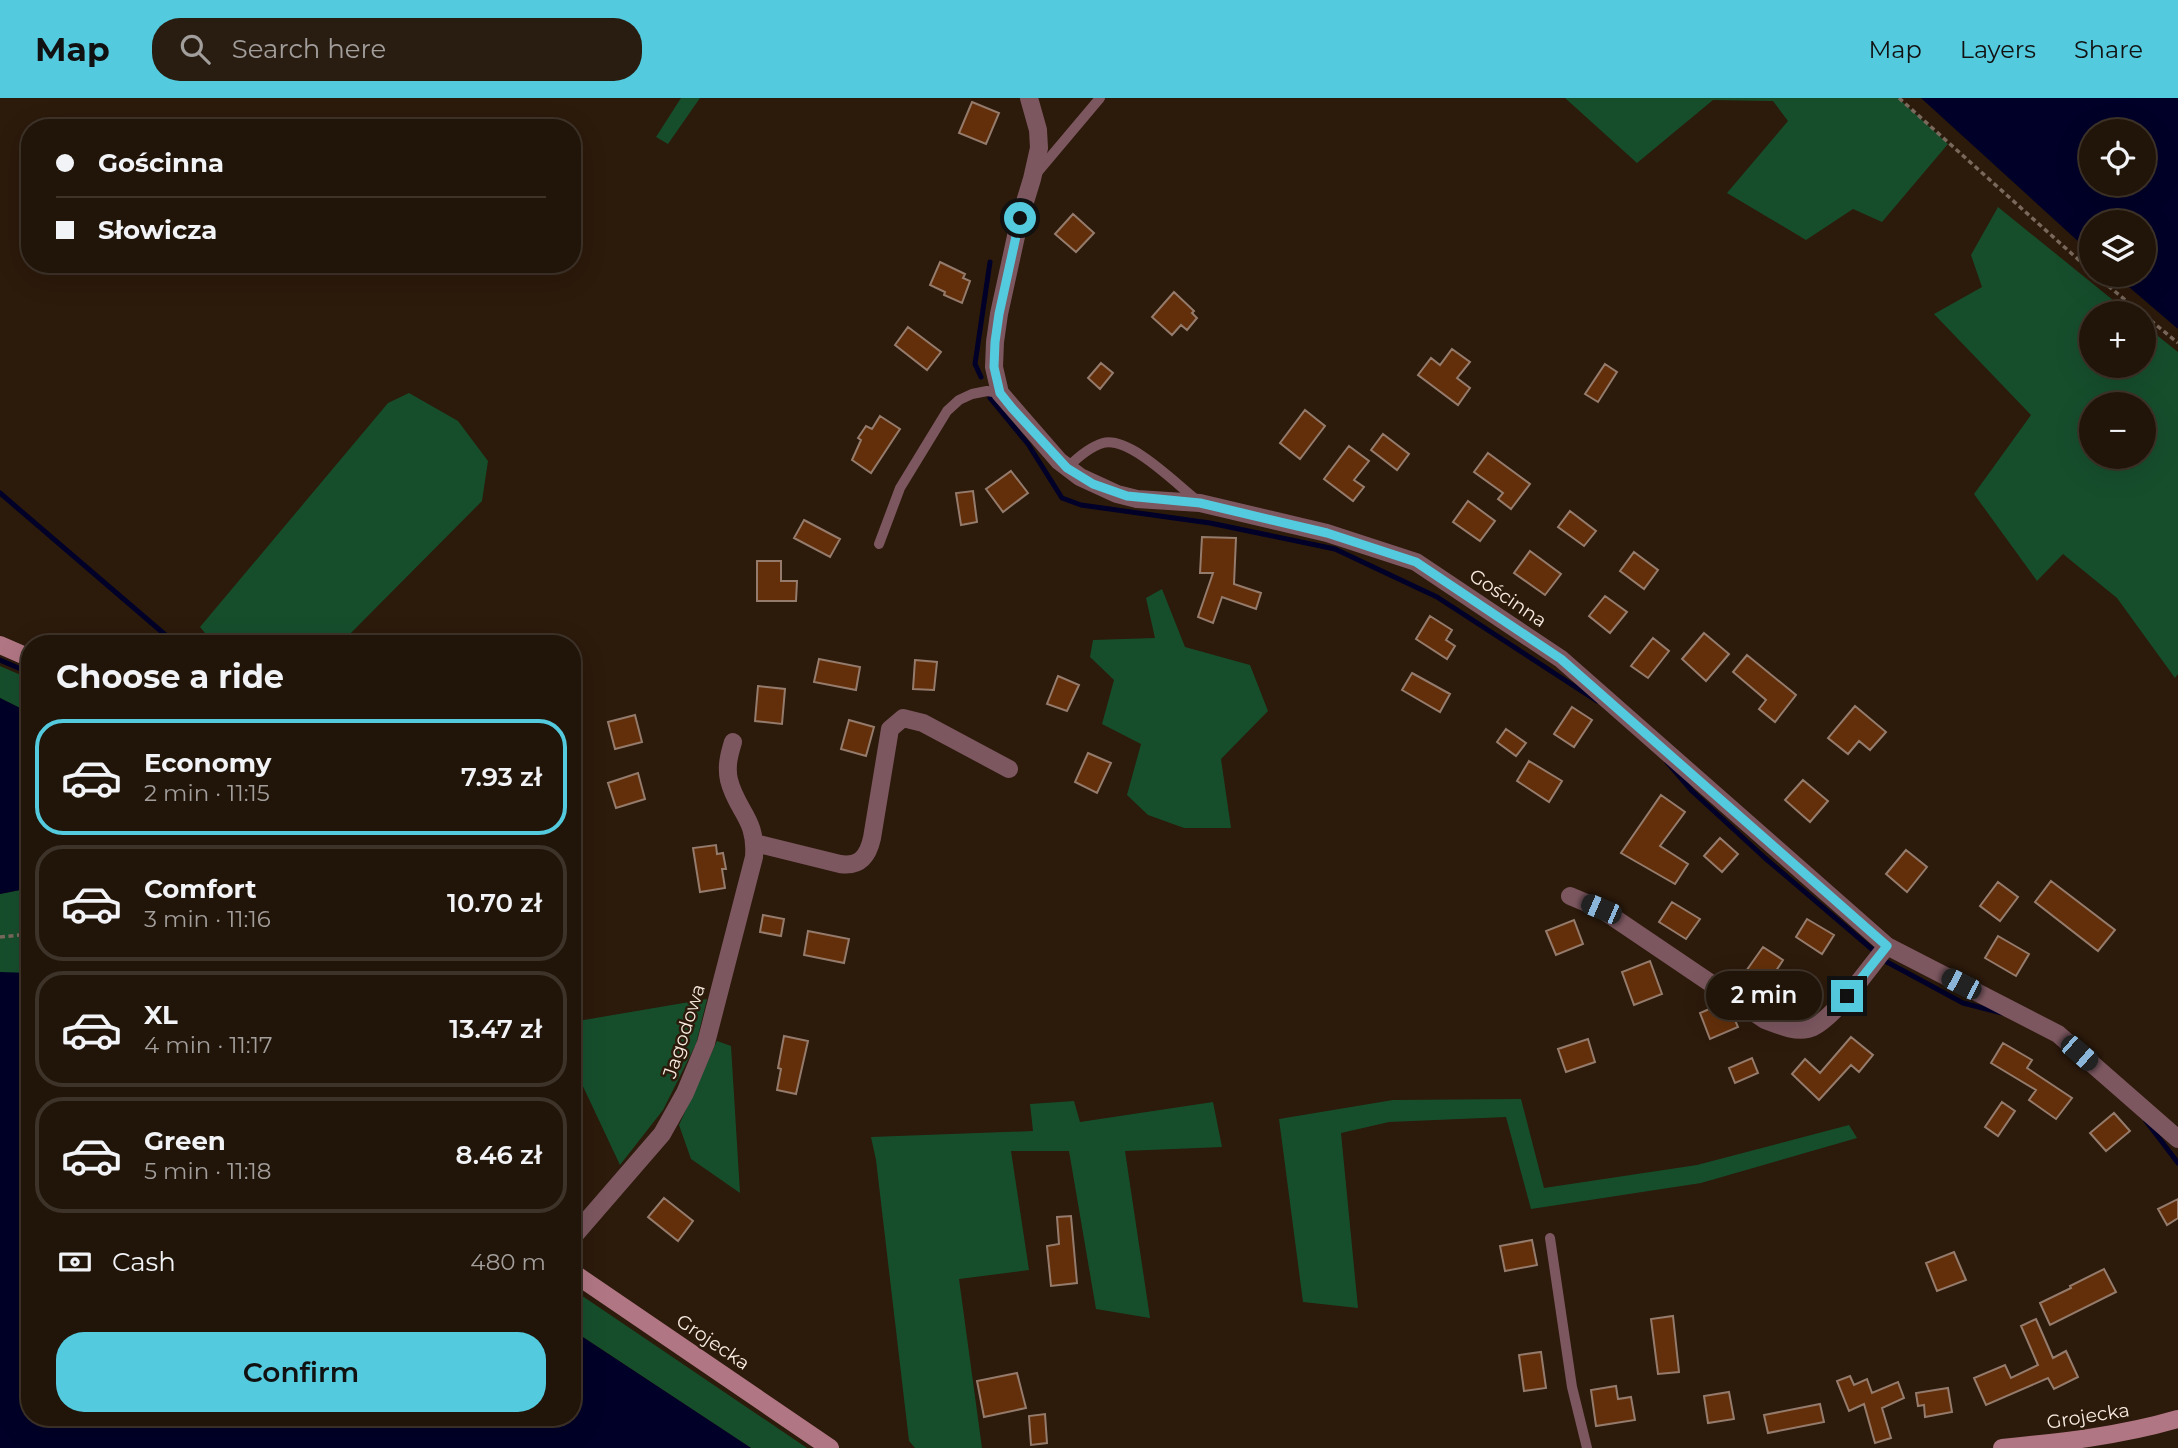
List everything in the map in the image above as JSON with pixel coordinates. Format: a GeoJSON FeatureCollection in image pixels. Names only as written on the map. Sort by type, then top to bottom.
{"type":"FeatureCollection","features":[{"type":"Feature","properties":{"kind":"street"},"geometry":{"type":"LineString","coordinates":[[1000,393],[994,367],[996,331],[1020,218],[1037,158],[1039,139],[1029,98]]}},
{"type":"Feature","properties":{"kind":"street","name":"Gościnna"},"geometry":{"type":"LineString","coordinates":[[1000,393],[1067,468],[1093,484],[1127,496],[1200,503],[1327,533],[1416,562],[1561,659],[1887,946],[2058,1034],[2178,1139]]}},
{"type":"Feature","properties":{"kind":"street"},"geometry":{"type":"LineString","coordinates":[[0,645],[21,654]]}},
{"type":"Feature","properties":{"kind":"street"},"geometry":{"type":"LineString","coordinates":[[755,843],[840,864],[854,864],[863,859],[870,849],[890,729],[904,718],[923,723],[1009,769]]}},
{"type":"Feature","properties":{"kind":"street","name":"Jagodowa"},"geometry":{"type":"LineString","coordinates":[[581,1228],[662,1134],[685,1093],[706,1043],[751,873],[755,843],[750,821],[736,799],[729,780],[728,761],[733,742]]}},
{"type":"Feature","properties":{"kind":"street"},"geometry":{"type":"LineString","coordinates":[[1570,896],[1601,909],[1765,1020],[1788,1029],[1810,1029],[1833,1012],[1887,946]]}},
{"type":"Feature","properties":{"kind":"street","name":"Grojecka"},"geometry":{"type":"LineString","coordinates":[[581,1278],[830,1448]]}},
{"type":"Feature","properties":{"kind":"street","name":"Grojecka"},"geometry":{"type":"LineString","coordinates":[[2002,1448],[2104,1437],[2178,1419]]}},
{"type":"Feature","properties":{"kind":"lane"},"geometry":{"type":"LineString","coordinates":[[1032,179],[1100,98]]}},
{"type":"Feature","properties":{"kind":"lane"},"geometry":{"type":"LineString","coordinates":[[879,544],[900,488],[947,411],[959,400],[972,394],[987,391],[1000,393]]}},
{"type":"Feature","properties":{"kind":"lane"},"geometry":{"type":"LineString","coordinates":[[1067,468],[1096,446],[1118,444],[1138,453],[1200,503]]}},
{"type":"Feature","properties":{"kind":"lane"},"geometry":{"type":"LineString","coordinates":[[1550,1238],[1570,1373],[1587,1448]]}},
{"type":"Feature","properties":{"kind":"path"},"geometry":{"type":"LineString","coordinates":[[1899,98],[2079,260]]}},
{"type":"Feature","properties":{"kind":"path"},"geometry":{"type":"LineString","coordinates":[[2110,287],[2127,301]]}},
{"type":"Feature","properties":{"kind":"path"},"geometry":{"type":"LineString","coordinates":[[2156,325],[2178,343]]}},
{"type":"Feature","properties":{"kind":"path"},"geometry":{"type":"LineString","coordinates":[[0,937],[21,935]]}},
{"type":"Feature","properties":{"kind":"green space"},"geometry":{"type":"Polygon","coordinates":[[[681,98],[700,98],[668,144],[656,137],[681,98]]]}},
{"type":"Feature","properties":{"kind":"green space"},"geometry":{"type":"Polygon","coordinates":[[[1565,98],[1898,98],[1948,144],[1882,222],[1853,209],[1806,240],[1727,193],[1788,121],[1773,101],[1713,100],[1637,163],[1565,98]]]}},
{"type":"Feature","properties":{"kind":"green space"},"geometry":{"type":"Polygon","coordinates":[[[1998,207],[2079,273],[2079,287],[2097,287],[2114,301],[2079,301],[2079,378],[2156,378],[2156,335],[2178,352],[2178,674],[2175,678],[2117,598],[2063,554],[2037,581],[1974,494],[2031,415],[1934,314],[1982,287],[1971,255],[1998,207]]]}},
{"type":"Feature","properties":{"kind":"green space"},"geometry":{"type":"Polygon","coordinates":[[[409,393],[458,421],[488,461],[482,501],[349,635],[207,635],[200,627],[388,403],[409,393]]]}},
{"type":"Feature","properties":{"kind":"green space"},"geometry":{"type":"Polygon","coordinates":[[[1162,589],[1185,647],[1250,665],[1268,711],[1221,759],[1231,828],[1184,828],[1148,815],[1127,795],[1141,744],[1102,724],[1114,680],[1090,657],[1093,640],[1155,638],[1146,598],[1162,589]]]}},
{"type":"Feature","properties":{"kind":"green space"},"geometry":{"type":"Polygon","coordinates":[[[0,666],[21,675],[21,708],[0,698],[0,666]]]}},
{"type":"Feature","properties":{"kind":"green space"},"geometry":{"type":"Polygon","coordinates":[[[21,890],[21,978],[0,974],[0,894],[21,890]]]}},
{"type":"Feature","properties":{"kind":"green space"},"geometry":{"type":"Polygon","coordinates":[[[707,999],[696,1044],[663,1110],[620,1165],[581,1082],[581,1020],[707,999]]]}},
{"type":"Feature","properties":{"kind":"green space"},"geometry":{"type":"Polygon","coordinates":[[[717,1041],[731,1046],[740,1193],[691,1159],[679,1125],[717,1041]]]}},
{"type":"Feature","properties":{"kind":"green space"},"geometry":{"type":"Polygon","coordinates":[[[1521,1099],[1544,1188],[1697,1165],[1849,1125],[1857,1138],[1701,1183],[1531,1209],[1506,1117],[1389,1122],[1341,1133],[1358,1308],[1303,1302],[1279,1119],[1393,1100],[1521,1099]]]}},
{"type":"Feature","properties":{"kind":"green space"},"geometry":{"type":"Polygon","coordinates":[[[1074,1101],[1080,1122],[1213,1102],[1222,1147],[1125,1151],[1150,1318],[1096,1309],[1069,1151],[1011,1151],[1029,1270],[959,1279],[982,1448],[915,1448],[909,1441],[876,1160],[871,1137],[1033,1131],[1030,1104],[1074,1101]]]}},
{"type":"Feature","properties":{"kind":"green space"},"geometry":{"type":"Polygon","coordinates":[[[581,1295],[807,1448],[751,1448],[581,1336],[581,1295]]]}},
{"type":"Feature","properties":{"kind":"water"},"geometry":{"type":"Polygon","coordinates":[[[1921,98],[2178,98],[2178,329],[2156,310],[2156,301],[2145,301],[2129,287],[2156,287],[2156,210],[2079,210],[2079,242],[1921,98]]]}},
{"type":"Feature","properties":{"kind":"water"},"geometry":{"type":"Polygon","coordinates":[[[0,698],[21,708],[21,890],[0,894],[0,698]]]}},
{"type":"Feature","properties":{"kind":"water"},"geometry":{"type":"Polygon","coordinates":[[[0,972],[21,973],[21,1426],[581,1426],[581,1336],[751,1448],[0,1448],[0,972]]]}},
{"type":"Feature","properties":{"kind":"building"},"geometry":{"type":"Polygon","coordinates":[[[972,102],[999,113],[986,144],[959,133],[972,102]]]}},
{"type":"Feature","properties":{"kind":"building"},"geometry":{"type":"Polygon","coordinates":[[[1073,214],[1094,233],[1076,252],[1055,234],[1073,214]]]}},
{"type":"Feature","properties":{"kind":"building"},"geometry":{"type":"Polygon","coordinates":[[[940,262],[965,274],[963,278],[970,281],[962,303],[930,285],[940,262]]]}},
{"type":"Feature","properties":{"kind":"building"},"geometry":{"type":"Polygon","coordinates":[[[1174,292],[1194,311],[1192,313],[1197,318],[1187,330],[1181,325],[1172,335],[1152,317],[1174,292]]]}},
{"type":"Feature","properties":{"kind":"building"},"geometry":{"type":"Polygon","coordinates":[[[908,327],[941,352],[927,370],[895,345],[908,327]]]}},
{"type":"Feature","properties":{"kind":"building"},"geometry":{"type":"Polygon","coordinates":[[[1452,349],[1470,362],[1457,378],[1470,388],[1458,405],[1418,375],[1431,358],[1440,365],[1452,349]]]}},
{"type":"Feature","properties":{"kind":"building"},"geometry":{"type":"Polygon","coordinates":[[[1101,363],[1113,373],[1100,389],[1088,378],[1101,363]]]}},
{"type":"Feature","properties":{"kind":"building"},"geometry":{"type":"Polygon","coordinates":[[[1605,364],[1617,372],[1598,402],[1585,394],[1605,364]]]}},
{"type":"Feature","properties":{"kind":"building"},"geometry":{"type":"Polygon","coordinates":[[[1305,410],[1325,426],[1300,459],[1280,443],[1305,410]]]}},
{"type":"Feature","properties":{"kind":"building"},"geometry":{"type":"Polygon","coordinates":[[[880,416],[900,429],[871,473],[852,460],[861,440],[858,438],[866,426],[872,429],[880,416]]]}},
{"type":"Feature","properties":{"kind":"building"},"geometry":{"type":"Polygon","coordinates":[[[1383,434],[1409,454],[1397,470],[1371,450],[1383,434]]]}},
{"type":"Feature","properties":{"kind":"building"},"geometry":{"type":"Polygon","coordinates":[[[1349,446],[1369,461],[1354,480],[1364,487],[1353,501],[1324,479],[1349,446]]]}},
{"type":"Feature","properties":{"kind":"building"},"geometry":{"type":"Polygon","coordinates":[[[1488,453],[1530,484],[1511,509],[1498,499],[1503,493],[1474,472],[1488,453]]]}},
{"type":"Feature","properties":{"kind":"building"},"geometry":{"type":"Polygon","coordinates":[[[1011,471],[1028,493],[1003,512],[986,489],[1011,471]]]}},
{"type":"Feature","properties":{"kind":"building"},"geometry":{"type":"Polygon","coordinates":[[[973,491],[977,522],[961,525],[956,493],[973,491]]]}},
{"type":"Feature","properties":{"kind":"building"},"geometry":{"type":"Polygon","coordinates":[[[1468,501],[1495,521],[1480,541],[1453,522],[1468,501]]]}},
{"type":"Feature","properties":{"kind":"building"},"geometry":{"type":"Polygon","coordinates":[[[1570,511],[1596,531],[1584,546],[1558,527],[1570,511]]]}},
{"type":"Feature","properties":{"kind":"building"},"geometry":{"type":"Polygon","coordinates":[[[804,520],[840,539],[830,557],[794,538],[804,520]]]}},
{"type":"Feature","properties":{"kind":"building"},"geometry":{"type":"Polygon","coordinates":[[[1202,537],[1236,538],[1234,584],[1261,593],[1256,609],[1222,597],[1213,623],[1198,617],[1213,573],[1200,573],[1202,537]]]}},
{"type":"Feature","properties":{"kind":"building"},"geometry":{"type":"Polygon","coordinates":[[[1530,551],[1561,574],[1545,595],[1514,573],[1530,551]]]}},
{"type":"Feature","properties":{"kind":"building"},"geometry":{"type":"Polygon","coordinates":[[[1634,552],[1658,570],[1644,589],[1620,571],[1634,552]]]}},
{"type":"Feature","properties":{"kind":"building"},"geometry":{"type":"Polygon","coordinates":[[[757,561],[781,561],[781,581],[797,581],[796,601],[757,601],[757,561]]]}},
{"type":"Feature","properties":{"kind":"building"},"geometry":{"type":"Polygon","coordinates":[[[1605,596],[1627,612],[1610,633],[1589,616],[1605,596]]]}},
{"type":"Feature","properties":{"kind":"building"},"geometry":{"type":"Polygon","coordinates":[[[1430,616],[1452,630],[1446,640],[1455,646],[1447,659],[1416,639],[1430,616]]]}},
{"type":"Feature","properties":{"kind":"building"},"geometry":{"type":"Polygon","coordinates":[[[1704,633],[1729,654],[1706,681],[1682,659],[1704,633]]]}},
{"type":"Feature","properties":{"kind":"building"},"geometry":{"type":"Polygon","coordinates":[[[1653,638],[1669,651],[1648,678],[1631,666],[1653,638]]]}},
{"type":"Feature","properties":{"kind":"building"},"geometry":{"type":"Polygon","coordinates":[[[1747,655],[1796,695],[1775,722],[1759,709],[1766,700],[1733,672],[1747,655]]]}},
{"type":"Feature","properties":{"kind":"building"},"geometry":{"type":"Polygon","coordinates":[[[819,659],[860,667],[856,690],[814,682],[819,659]]]}},
{"type":"Feature","properties":{"kind":"building"},"geometry":{"type":"Polygon","coordinates":[[[915,660],[937,662],[934,690],[913,689],[915,660]]]}},
{"type":"Feature","properties":{"kind":"building"},"geometry":{"type":"Polygon","coordinates":[[[1412,673],[1450,694],[1440,712],[1402,690],[1412,673]]]}},
{"type":"Feature","properties":{"kind":"building"},"geometry":{"type":"Polygon","coordinates":[[[1058,676],[1079,685],[1067,711],[1047,704],[1058,676]]]}},
{"type":"Feature","properties":{"kind":"building"},"geometry":{"type":"Polygon","coordinates":[[[758,686],[785,689],[782,724],[755,721],[758,686]]]}},
{"type":"Feature","properties":{"kind":"building"},"geometry":{"type":"Polygon","coordinates":[[[1855,706],[1886,732],[1870,750],[1859,741],[1848,754],[1828,738],[1855,706]]]}},
{"type":"Feature","properties":{"kind":"building"},"geometry":{"type":"Polygon","coordinates":[[[1572,707],[1592,720],[1574,747],[1554,734],[1572,707]]]}},
{"type":"Feature","properties":{"kind":"building"},"geometry":{"type":"Polygon","coordinates":[[[635,715],[642,742],[615,749],[608,722],[635,715]]]}},
{"type":"Feature","properties":{"kind":"building"},"geometry":{"type":"Polygon","coordinates":[[[849,720],[874,727],[866,756],[841,749],[849,720]]]}},
{"type":"Feature","properties":{"kind":"building"},"geometry":{"type":"Polygon","coordinates":[[[1506,729],[1526,743],[1516,756],[1497,742],[1506,729]]]}},
{"type":"Feature","properties":{"kind":"building"},"geometry":{"type":"Polygon","coordinates":[[[1088,753],[1111,763],[1097,793],[1075,782],[1088,753]]]}},
{"type":"Feature","properties":{"kind":"building"},"geometry":{"type":"Polygon","coordinates":[[[1529,761],[1562,781],[1549,802],[1517,781],[1529,761]]]}},
{"type":"Feature","properties":{"kind":"building"},"geometry":{"type":"Polygon","coordinates":[[[638,773],[645,799],[616,808],[608,783],[638,773]]]}},
{"type":"Feature","properties":{"kind":"building"},"geometry":{"type":"Polygon","coordinates":[[[1803,780],[1828,801],[1810,822],[1785,800],[1803,780]]]}},
{"type":"Feature","properties":{"kind":"building"},"geometry":{"type":"Polygon","coordinates":[[[1661,795],[1685,812],[1660,846],[1688,864],[1675,884],[1621,853],[1661,795]]]}},
{"type":"Feature","properties":{"kind":"building"},"geometry":{"type":"Polygon","coordinates":[[[1720,838],[1738,854],[1722,872],[1704,856],[1720,838]]]}},
{"type":"Feature","properties":{"kind":"building"},"geometry":{"type":"Polygon","coordinates":[[[716,845],[717,854],[723,853],[725,888],[700,892],[693,848],[716,845]]]}},
{"type":"Feature","properties":{"kind":"building"},"geometry":{"type":"Polygon","coordinates":[[[1906,850],[1927,867],[1907,892],[1886,874],[1906,850]]]}},
{"type":"Feature","properties":{"kind":"building"},"geometry":{"type":"Polygon","coordinates":[[[2051,881],[2115,930],[2098,951],[2035,902],[2051,881]]]}},
{"type":"Feature","properties":{"kind":"building"},"geometry":{"type":"Polygon","coordinates":[[[1998,882],[2018,897],[2000,921],[1980,906],[1998,882]]]}},
{"type":"Feature","properties":{"kind":"building"},"geometry":{"type":"Polygon","coordinates":[[[1672,902],[1700,919],[1686,939],[1659,922],[1672,902]]]}},
{"type":"Feature","properties":{"kind":"building"},"geometry":{"type":"Polygon","coordinates":[[[763,915],[784,919],[781,936],[760,932],[763,915]]]}},
{"type":"Feature","properties":{"kind":"building"},"geometry":{"type":"Polygon","coordinates":[[[1807,919],[1834,935],[1822,954],[1796,937],[1807,919]]]}},
{"type":"Feature","properties":{"kind":"building"},"geometry":{"type":"Polygon","coordinates":[[[1574,920],[1583,944],[1556,955],[1546,931],[1574,920]]]}},
{"type":"Feature","properties":{"kind":"building"},"geometry":{"type":"Polygon","coordinates":[[[808,931],[849,939],[844,963],[804,955],[808,931]]]}},
{"type":"Feature","properties":{"kind":"building"},"geometry":{"type":"Polygon","coordinates":[[[1998,936],[2029,954],[2016,976],[1985,958],[1998,936]]]}},
{"type":"Feature","properties":{"kind":"building"},"geometry":{"type":"Polygon","coordinates":[[[1763,947],[1783,960],[1765,988],[1744,974],[1763,947]]]}},
{"type":"Feature","properties":{"kind":"building"},"geometry":{"type":"Polygon","coordinates":[[[1650,961],[1662,994],[1634,1005],[1622,972],[1650,961]]]}},
{"type":"Feature","properties":{"kind":"building"},"geometry":{"type":"Polygon","coordinates":[[[1721,1004],[1731,1011],[1738,1027],[1710,1039],[1700,1013],[1721,1004]]]}},
{"type":"Feature","properties":{"kind":"building"},"geometry":{"type":"Polygon","coordinates":[[[784,1036],[808,1041],[796,1094],[777,1090],[784,1036]]]}},
{"type":"Feature","properties":{"kind":"building"},"geometry":{"type":"Polygon","coordinates":[[[1851,1037],[1873,1055],[1859,1072],[1851,1065],[1819,1100],[1792,1074],[1805,1059],[1820,1073],[1851,1037]]]}},
{"type":"Feature","properties":{"kind":"building"},"geometry":{"type":"Polygon","coordinates":[[[1588,1039],[1595,1062],[1566,1072],[1558,1049],[1588,1039]]]}},
{"type":"Feature","properties":{"kind":"building"},"geometry":{"type":"Polygon","coordinates":[[[2003,1043],[2032,1060],[2027,1068],[2072,1098],[2056,1119],[2029,1100],[2036,1090],[1991,1063],[2003,1043]]]}},
{"type":"Feature","properties":{"kind":"building"},"geometry":{"type":"Polygon","coordinates":[[[1752,1058],[1758,1073],[1735,1083],[1729,1068],[1752,1058]]]}},
{"type":"Feature","properties":{"kind":"building"},"geometry":{"type":"Polygon","coordinates":[[[2002,1102],[2015,1111],[1998,1136],[1985,1127],[2002,1102]]]}},
{"type":"Feature","properties":{"kind":"building"},"geometry":{"type":"Polygon","coordinates":[[[2114,1113],[2130,1131],[2106,1151],[2090,1133],[2114,1113]]]}},
{"type":"Feature","properties":{"kind":"building"},"geometry":{"type":"Polygon","coordinates":[[[664,1198],[693,1221],[678,1241],[648,1217],[664,1198]]]}},
{"type":"Feature","properties":{"kind":"building"},"geometry":{"type":"Polygon","coordinates":[[[2178,1199],[2178,1218],[2167,1225],[2158,1209],[2178,1199]]]}},
{"type":"Feature","properties":{"kind":"building"},"geometry":{"type":"Polygon","coordinates":[[[1071,1216],[1077,1283],[1051,1286],[1047,1246],[1059,1244],[1057,1217],[1071,1216]]]}},
{"type":"Feature","properties":{"kind":"building"},"geometry":{"type":"Polygon","coordinates":[[[1532,1240],[1537,1265],[1505,1271],[1500,1246],[1532,1240]]]}},
{"type":"Feature","properties":{"kind":"building"},"geometry":{"type":"Polygon","coordinates":[[[1954,1252],[1966,1280],[1937,1291],[1926,1263],[1954,1252]]]}},
{"type":"Feature","properties":{"kind":"building"},"geometry":{"type":"Polygon","coordinates":[[[2104,1269],[2116,1292],[2050,1325],[2040,1303],[2104,1269]]]}},
{"type":"Feature","properties":{"kind":"building"},"geometry":{"type":"Polygon","coordinates":[[[1673,1316],[1679,1372],[1658,1374],[1651,1319],[1673,1316]]]}},
{"type":"Feature","properties":{"kind":"building"},"geometry":{"type":"Polygon","coordinates":[[[2036,1319],[2053,1358],[2066,1351],[2078,1377],[2054,1389],[2048,1378],[1986,1405],[1974,1378],[2005,1365],[2011,1378],[2038,1365],[2021,1326],[2036,1319]]]}},
{"type":"Feature","properties":{"kind":"building"},"geometry":{"type":"Polygon","coordinates":[[[1541,1352],[1546,1388],[1524,1391],[1519,1355],[1541,1352]]]}},
{"type":"Feature","properties":{"kind":"building"},"geometry":{"type":"Polygon","coordinates":[[[1017,1373],[1026,1408],[984,1417],[977,1381],[1017,1373]]]}},
{"type":"Feature","properties":{"kind":"building"},"geometry":{"type":"Polygon","coordinates":[[[1850,1376],[1854,1385],[1867,1379],[1872,1393],[1898,1382],[1904,1398],[1882,1408],[1891,1438],[1875,1443],[1864,1404],[1849,1411],[1837,1381],[1850,1376]]]}},
{"type":"Feature","properties":{"kind":"building"},"geometry":{"type":"Polygon","coordinates":[[[1616,1386],[1618,1399],[1631,1397],[1635,1420],[1596,1426],[1591,1390],[1616,1386]]]}},
{"type":"Feature","properties":{"kind":"building"},"geometry":{"type":"Polygon","coordinates":[[[1948,1388],[1952,1412],[1925,1417],[1924,1405],[1918,1406],[1916,1393],[1948,1388]]]}},
{"type":"Feature","properties":{"kind":"building"},"geometry":{"type":"Polygon","coordinates":[[[1729,1392],[1734,1419],[1708,1423],[1704,1396],[1729,1392]]]}},
{"type":"Feature","properties":{"kind":"building"},"geometry":{"type":"Polygon","coordinates":[[[1820,1404],[1824,1422],[1768,1433],[1764,1415],[1820,1404]]]}},
{"type":"Feature","properties":{"kind":"building"},"geometry":{"type":"Polygon","coordinates":[[[1045,1414],[1047,1443],[1031,1445],[1029,1416],[1045,1414]]]}},
{"type":"Feature","properties":{"kind":"waterway"},"geometry":{"type":"LineString","coordinates":[[981,377],[975,364],[990,262]]}},
{"type":"Feature","properties":{"kind":"waterway"},"geometry":{"type":"LineString","coordinates":[[990,398],[1028,444],[1062,498],[1081,505],[1210,523],[1335,549],[1437,597],[1597,701]]}},
{"type":"Feature","properties":{"kind":"waterway"},"geometry":{"type":"LineString","coordinates":[[0,493],[166,635]]}},
{"type":"Feature","properties":{"kind":"waterway"},"geometry":{"type":"LineString","coordinates":[[0,660],[21,669]]}},
{"type":"Feature","properties":{"kind":"waterway"},"geometry":{"type":"LineString","coordinates":[[1667,762],[1692,791],[1765,858],[1887,962],[1963,1003],[2002,1013]]}},
{"type":"Feature","properties":{"kind":"waterway"},"geometry":{"type":"LineString","coordinates":[[2146,1121],[2178,1163]]}},
{"type":"Feature","properties":{"kind":"route"},"geometry":{"type":"LineString","coordinates":[[1020,218],[999,314],[994,367],[1000,393],[1059,461],[1080,477],[1117,494],[1137,499],[1200,503],[1327,533],[1416,562],[1561,659],[1887,946],[1847,996]]}}]}
